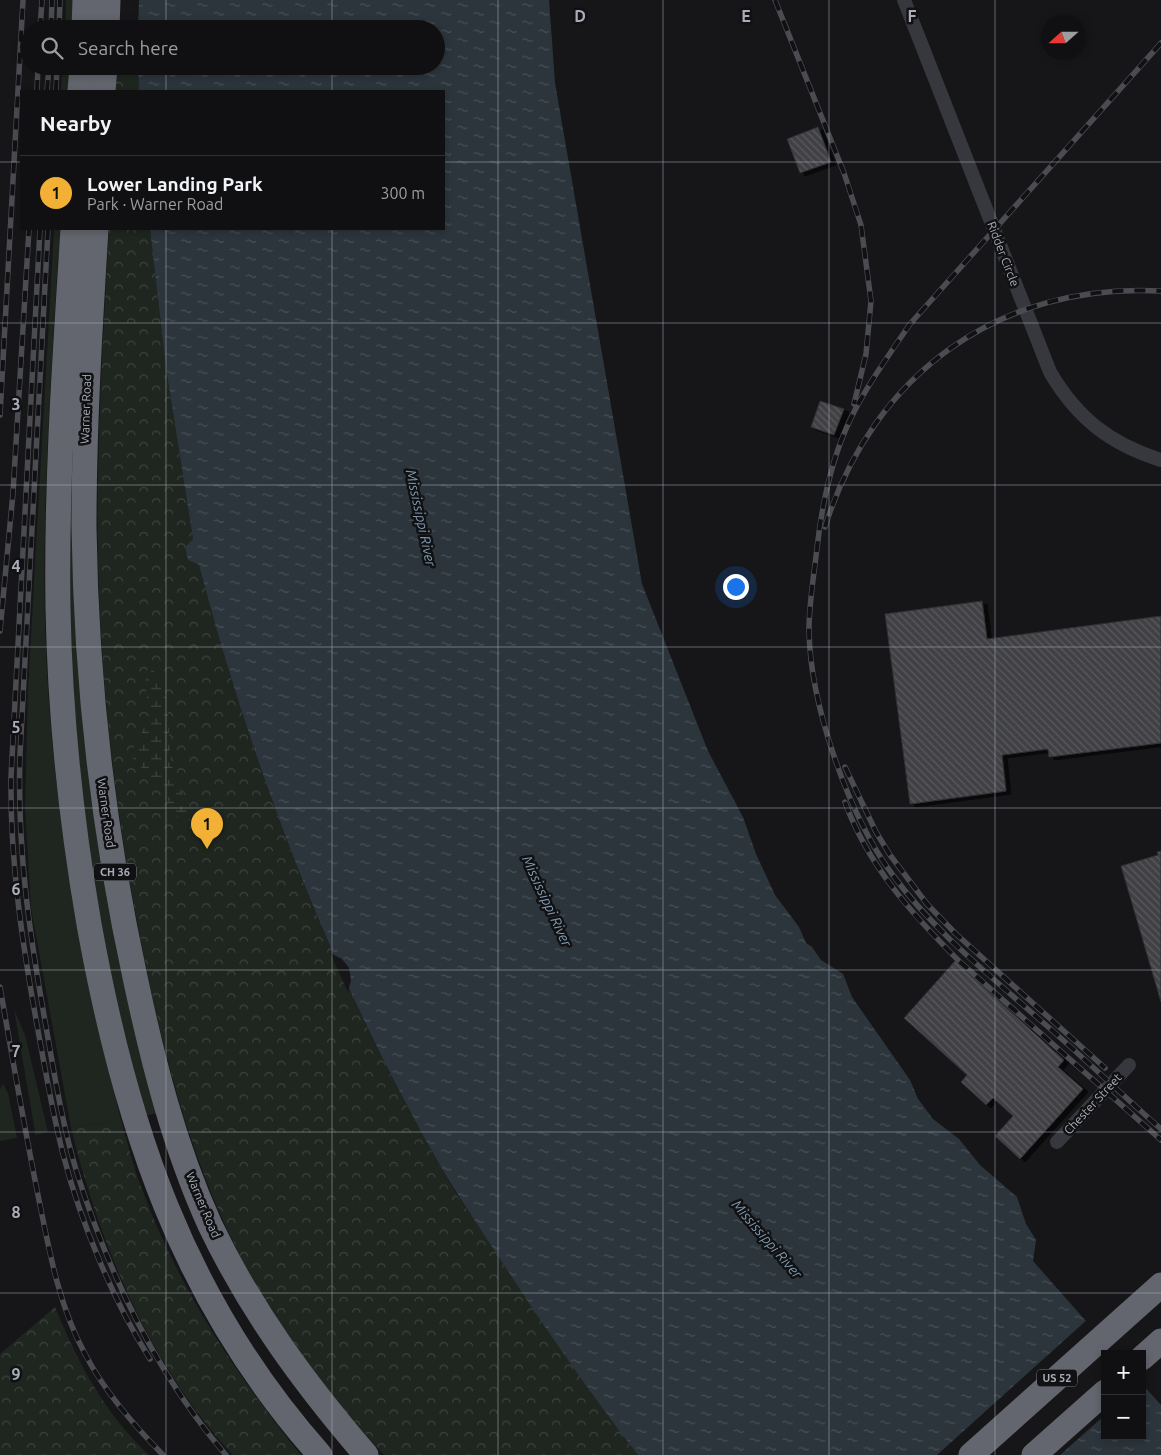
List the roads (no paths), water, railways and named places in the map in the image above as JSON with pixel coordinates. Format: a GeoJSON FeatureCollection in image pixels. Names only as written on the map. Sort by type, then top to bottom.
{"type":"FeatureCollection","features":[{"type":"Feature","properties":{"kind":"highway"},"geometry":{"type":"LineString","coordinates":[[84,20],[85,0]]}},
{"type":"Feature","properties":{"kind":"highway"},"geometry":{"type":"LineString","coordinates":[[107,20],[108,0]]}},
{"type":"Feature","properties":{"kind":"highway"},"geometry":{"type":"LineString","coordinates":[[80,90],[81,75]]}},
{"type":"Feature","properties":{"kind":"highway"},"geometry":{"type":"LineString","coordinates":[[103,90],[104,75]]}},
{"type":"Feature","properties":{"kind":"highway","name":"Warner Road"},"geometry":{"type":"LineString","coordinates":[[73,230],[59,494],[59,643],[70,792],[82,880],[98,968],[133,1115],[160,1194],[178,1238],[200,1284],[246,1361],[320,1455]]}},
{"type":"Feature","properties":{"kind":"highway","name":"Warner Road"},"geometry":{"type":"LineString","coordinates":[[96,230],[85,438],[84,522],[88,625],[95,718],[105,806],[122,914],[137,988],[171,1121],[210,1223],[251,1302],[274,1339],[300,1376],[366,1455]]}},
{"type":"Feature","properties":{"kind":"highway","name":"US 52"},"geometry":{"type":"LineString","coordinates":[[970,1455],[1161,1285]]}},
{"type":"Feature","properties":{"kind":"highway"},"geometry":{"type":"LineString","coordinates":[[1146,1354],[1161,1341]]}},
{"type":"Feature","properties":{"kind":"highway"},"geometry":{"type":"LineString","coordinates":[[1034,1455],[1102,1395]]}},
{"type":"Feature","properties":{"kind":"street","name":"Ridder Circle"},"geometry":{"type":"LineString","coordinates":[[904,0],[1050,372],[1078,413],[1100,431],[1128,447],[1161,460]]}},
{"type":"Feature","properties":{"kind":"street","name":"Chester Street"},"geometry":{"type":"LineString","coordinates":[[1058,1142],[1129,1065]]}},
{"type":"Feature","properties":{"kind":"water","name":"Mississippi River"},"geometry":{"type":"Polygon","coordinates":[[[139,0],[549,0],[555,83],[642,584],[708,751],[743,817],[756,854],[775,895],[799,927],[806,943],[812,947],[821,960],[843,974],[852,997],[910,1080],[918,1099],[933,1119],[959,1139],[980,1165],[1017,1197],[1026,1224],[1036,1240],[1033,1261],[1111,1350],[1101,1350],[1101,1440],[1146,1440],[1146,1388],[1161,1405],[1161,1455],[638,1455],[568,1360],[457,1193],[403,1098],[366,1025],[332,951],[272,799],[245,722],[199,565],[188,560],[185,547],[193,539],[166,368],[150,230],[445,230],[445,90],[139,90],[138,75],[445,75],[445,20],[138,20],[139,0]]]}},
{"type":"Feature","properties":{"kind":"railway"},"geometry":{"type":"LineString","coordinates":[[22,20],[23,0]]}},
{"type":"Feature","properties":{"kind":"railway"},"geometry":{"type":"LineString","coordinates":[[41,20],[42,0]]}},
{"type":"Feature","properties":{"kind":"railway"},"geometry":{"type":"LineString","coordinates":[[51,20],[52,0]]}},
{"type":"Feature","properties":{"kind":"railway"},"geometry":{"type":"LineString","coordinates":[[59,20],[60,0]]}},
{"type":"Feature","properties":{"kind":"railway"},"geometry":{"type":"LineString","coordinates":[[775,0],[844,173],[861,225],[871,301],[866,354],[854,404]]}},
{"type":"Feature","properties":{"kind":"railway"},"geometry":{"type":"LineString","coordinates":[[1161,43],[910,324],[864,394],[844,434],[828,482],[819,531],[809,630],[816,691],[834,757],[861,821],[892,874],[925,914],[961,950],[1161,1129]]}},
{"type":"Feature","properties":{"kind":"railway"},"geometry":{"type":"LineString","coordinates":[[0,415],[20,54]]}},
{"type":"Feature","properties":{"kind":"railway"},"geometry":{"type":"LineString","coordinates":[[37,90],[38,75]]}},
{"type":"Feature","properties":{"kind":"railway"},"geometry":{"type":"LineString","coordinates":[[47,90],[48,75]]}},
{"type":"Feature","properties":{"kind":"railway"},"geometry":{"type":"LineString","coordinates":[[56,90],[57,75]]}},
{"type":"Feature","properties":{"kind":"railway"},"geometry":{"type":"LineString","coordinates":[[0,631],[13,493],[29,230]]}},
{"type":"Feature","properties":{"kind":"railway"},"geometry":{"type":"LineString","coordinates":[[40,230],[11,777],[11,808],[18,901],[49,1090],[55,1122],[70,1179],[99,1260],[123,1312],[150,1359]]}},
{"type":"Feature","properties":{"kind":"railway"},"geometry":{"type":"LineString","coordinates":[[48,230],[20,754],[20,822],[29,921],[55,1079],[67,1136],[90,1211],[104,1248],[137,1322],[178,1391],[226,1455]]}},
{"type":"Feature","properties":{"kind":"railway"},"geometry":{"type":"LineString","coordinates":[[825,527],[847,473],[875,424],[910,383],[951,348],[997,321],[1047,303],[1102,292],[1161,291]]}},
{"type":"Feature","properties":{"kind":"railway"},"geometry":{"type":"LineString","coordinates":[[845,767],[876,832],[890,855],[927,904],[956,934],[1105,1068]]}},
{"type":"Feature","properties":{"kind":"railway"},"geometry":{"type":"LineString","coordinates":[[845,802],[866,847],[908,907],[959,961],[1161,1140]]}},
{"type":"Feature","properties":{"kind":"railway"},"geometry":{"type":"LineString","coordinates":[[0,987],[46,1236],[61,1296],[76,1335],[101,1381],[130,1419],[163,1455]]}},
{"type":"Feature","properties":{"kind":"place","name":"Lower Landing Park"},"geometry":{"type":"Point","coordinates":[207,849]}}]}
